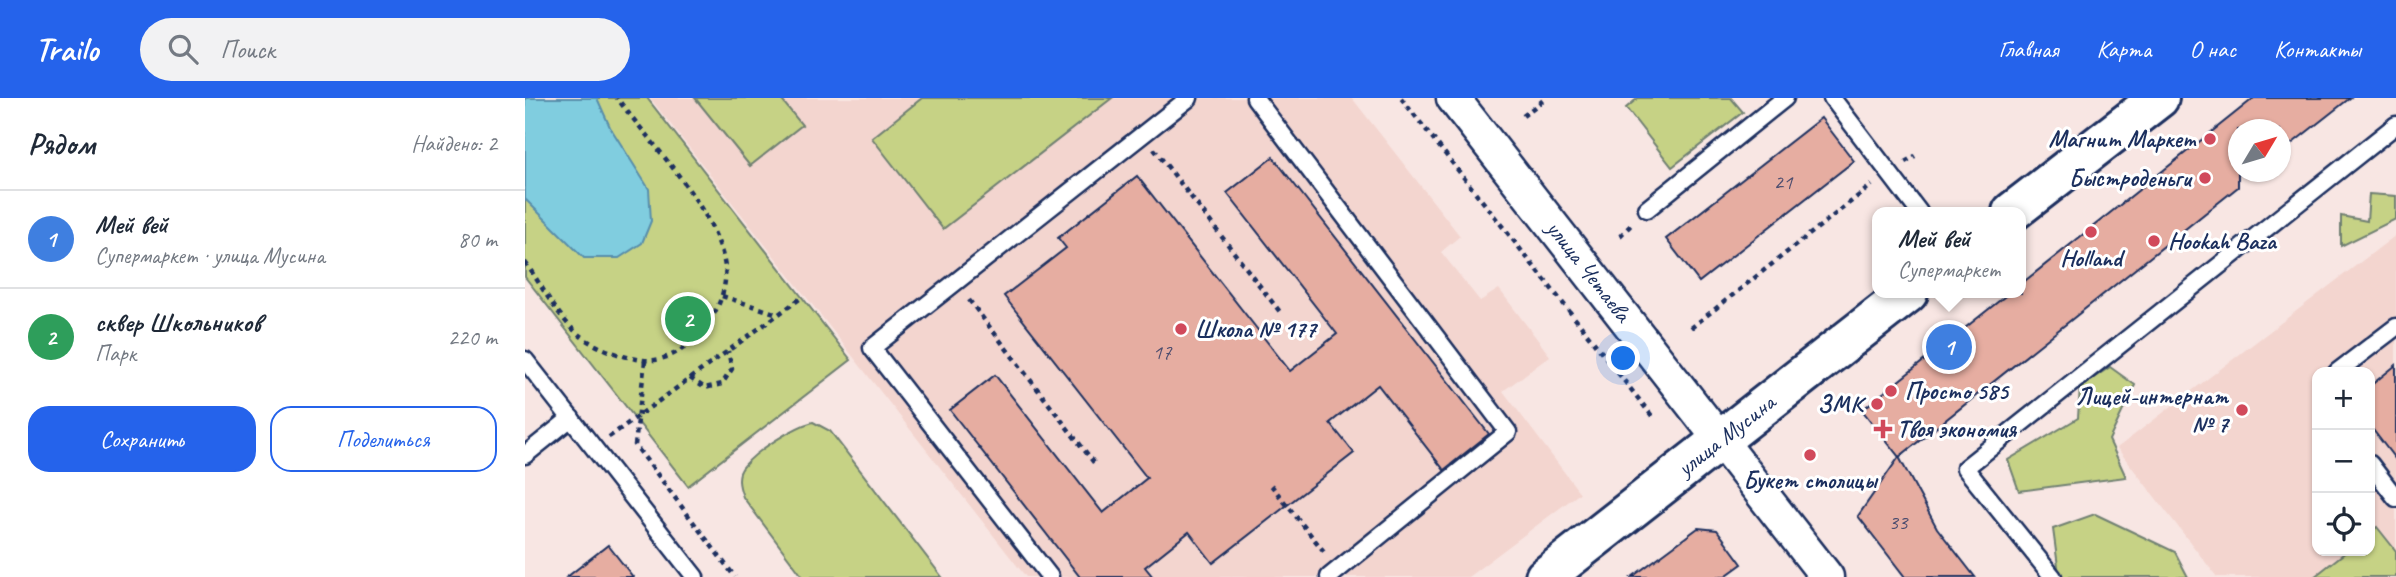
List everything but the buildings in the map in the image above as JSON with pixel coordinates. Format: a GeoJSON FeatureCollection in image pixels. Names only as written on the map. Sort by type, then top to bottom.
{"type":"FeatureCollection","features":[{"type":"Feature","properties":{"kind":"street","name":"улица Четаева"},"geometry":{"type":"LineString","coordinates":[[1454,98],[1827,577]]}},
{"type":"Feature","properties":{"kind":"street"},"geometry":{"type":"LineString","coordinates":[[2018,207],[2159,98]]}},
{"type":"Feature","properties":{"kind":"street","name":"улица Мусина"},"geometry":{"type":"LineString","coordinates":[[1545,577],[1903,298]]}},
{"type":"Feature","properties":{"kind":"lane"},"geometry":{"type":"LineString","coordinates":[[1050,577],[872,348],[1189,98]]}},
{"type":"Feature","properties":{"kind":"lane"},"geometry":{"type":"LineString","coordinates":[[1255,98],[1508,432],[1334,574]]}},
{"type":"Feature","properties":{"kind":"lane"},"geometry":{"type":"LineString","coordinates":[[1647,209],[1785,98]]}},
{"type":"Feature","properties":{"kind":"lane"},"geometry":{"type":"LineString","coordinates":[[1832,98],[1915,207]]}},
{"type":"Feature","properties":{"kind":"lane"},"geometry":{"type":"LineString","coordinates":[[2053,577],[1965,468],[2392,135]]}},
{"type":"Feature","properties":{"kind":"lane"},"geometry":{"type":"LineString","coordinates":[[2344,367],[2396,327]]}},
{"type":"Feature","properties":{"kind":"lane"},"geometry":{"type":"LineString","coordinates":[[525,360],[695,577]]}},
{"type":"Feature","properties":{"kind":"lane"},"geometry":{"type":"LineString","coordinates":[[525,455],[571,418]]}},
{"type":"Feature","properties":{"kind":"lane"},"geometry":{"type":"LineString","coordinates":[[2375,471],[2396,498]]}},
{"type":"Feature","properties":{"kind":"path"},"geometry":{"type":"LineString","coordinates":[[525,262],[568,323],[587,341],[645,360],[666,357],[703,333],[719,308],[725,267],[711,220],[617,98]]}},
{"type":"Feature","properties":{"kind":"path"},"geometry":{"type":"LineString","coordinates":[[1402,98],[1652,416]]}},
{"type":"Feature","properties":{"kind":"path"},"geometry":{"type":"LineString","coordinates":[[1523,116],[1546,98]]}},
{"type":"Feature","properties":{"kind":"path"},"geometry":{"type":"LineString","coordinates":[[1143,134],[1280,312]]}},
{"type":"Feature","properties":{"kind":"path"},"geometry":{"type":"LineString","coordinates":[[1691,328],[1888,172],[1915,156]]}},
{"type":"Feature","properties":{"kind":"path"},"geometry":{"type":"LineString","coordinates":[[955,282],[1095,464]]}},
{"type":"Feature","properties":{"kind":"path"},"geometry":{"type":"LineString","coordinates":[[722,296],[779,314]]}},
{"type":"Feature","properties":{"kind":"path"},"geometry":{"type":"LineString","coordinates":[[594,447],[801,298]]}},
{"type":"Feature","properties":{"kind":"path"},"geometry":{"type":"LineString","coordinates":[[690,378],[705,388],[722,384],[731,369],[727,351]]}},
{"type":"Feature","properties":{"kind":"path"},"geometry":{"type":"LineString","coordinates":[[645,360],[635,445],[734,577]]}},
{"type":"Feature","properties":{"kind":"path"},"geometry":{"type":"LineString","coordinates":[[1271,485],[1334,574]]}},
{"type":"Feature","properties":{"kind":"shaded area","name":"Школа № 177"},"geometry":{"type":"Polygon","coordinates":[[[650,98],[1352,98],[1460,236],[1441,252],[1480,301],[1499,289],[1550,356],[1503,391],[1580,493],[1468,577],[1026,577],[650,98]]]}},
{"type":"Feature","properties":{"kind":"shaded area","name":"Лицей-интернат № 7"},"geometry":{"type":"Polygon","coordinates":[[[2396,235],[2396,577],[2217,577],[2117,448],[2396,235]]]}},
{"type":"Feature","properties":{"kind":"green space"},"geometry":{"type":"Polygon","coordinates":[[[525,98],[647,98],[851,360],[688,486],[525,277],[525,98]]]}},
{"type":"Feature","properties":{"kind":"green space"},"geometry":{"type":"Polygon","coordinates":[[[695,98],[780,98],[802,125],[750,166],[695,98]]]}},
{"type":"Feature","properties":{"kind":"green space"},"geometry":{"type":"Polygon","coordinates":[[[922,98],[1112,98],[943,229],[872,138],[922,98]]]}},
{"type":"Feature","properties":{"kind":"green space"},"geometry":{"type":"Polygon","coordinates":[[[1638,98],[1731,98],[1743,112],[1672,167],[1626,108],[1638,98]]]}},
{"type":"Feature","properties":{"kind":"green space"},"geometry":{"type":"Polygon","coordinates":[[[2369,194],[2396,196],[2396,219],[2341,246],[2341,216],[2367,221],[2369,194]]]}},
{"type":"Feature","properties":{"kind":"green space"},"geometry":{"type":"Polygon","coordinates":[[[2110,367],[2135,385],[2109,440],[2126,477],[2019,491],[2008,460],[2078,418],[2080,387],[2110,367]]]}},
{"type":"Feature","properties":{"kind":"green space"},"geometry":{"type":"Polygon","coordinates":[[[813,422],[830,431],[942,577],[803,577],[743,497],[739,477],[741,469],[767,446],[813,422]]]}},
{"type":"Feature","properties":{"kind":"green space"},"geometry":{"type":"Polygon","coordinates":[[[2095,514],[2175,552],[2188,577],[2064,577],[2059,574],[2053,529],[2095,514]]]}},
{"type":"Feature","properties":{"kind":"green space"},"geometry":{"type":"Polygon","coordinates":[[[2377,527],[2396,551],[2396,577],[2314,577],[2341,556],[2375,556],[2377,527]]]}},
{"type":"Feature","properties":{"kind":"water"},"geometry":{"type":"Polygon","coordinates":[[[525,98],[597,98],[610,127],[649,189],[651,221],[642,243],[619,258],[584,258],[525,199],[525,98]]]}},
{"type":"Feature","properties":{"kind":"place","name":"Магнит Маркет"},"geometry":{"type":"Point","coordinates":[2210,139]}},
{"type":"Feature","properties":{"kind":"place","name":"Быстроденьги"},"geometry":{"type":"Point","coordinates":[2205,178]}},
{"type":"Feature","properties":{"kind":"place","name":"Holland"},"geometry":{"type":"Point","coordinates":[2091,232]}},
{"type":"Feature","properties":{"kind":"place","name":"Hookah Baza"},"geometry":{"type":"Point","coordinates":[2154,241]}},
{"type":"Feature","properties":{"kind":"place","name":"сквер Школьников"},"geometry":{"type":"Point","coordinates":[688,319]}},
{"type":"Feature","properties":{"kind":"place","name":"Школа № 177"},"geometry":{"type":"Point","coordinates":[1181,329]}},
{"type":"Feature","properties":{"kind":"place","name":"Мей вей"},"geometry":{"type":"Point","coordinates":[1949,347]}},
{"type":"Feature","properties":{"kind":"place","name":"Просто 585"},"geometry":{"type":"Point","coordinates":[1891,391]}},
{"type":"Feature","properties":{"kind":"place","name":"ЗМК"},"geometry":{"type":"Point","coordinates":[1877,404]}},
{"type":"Feature","properties":{"kind":"place","name":"Лицей-интернат № 7"},"geometry":{"type":"Point","coordinates":[2242,410]}},
{"type":"Feature","properties":{"kind":"place","name":"Твоя экономия"},"geometry":{"type":"Point","coordinates":[1883,429]}},
{"type":"Feature","properties":{"kind":"place","name":"Букет столицы"},"geometry":{"type":"Point","coordinates":[1810,455]}}]}
